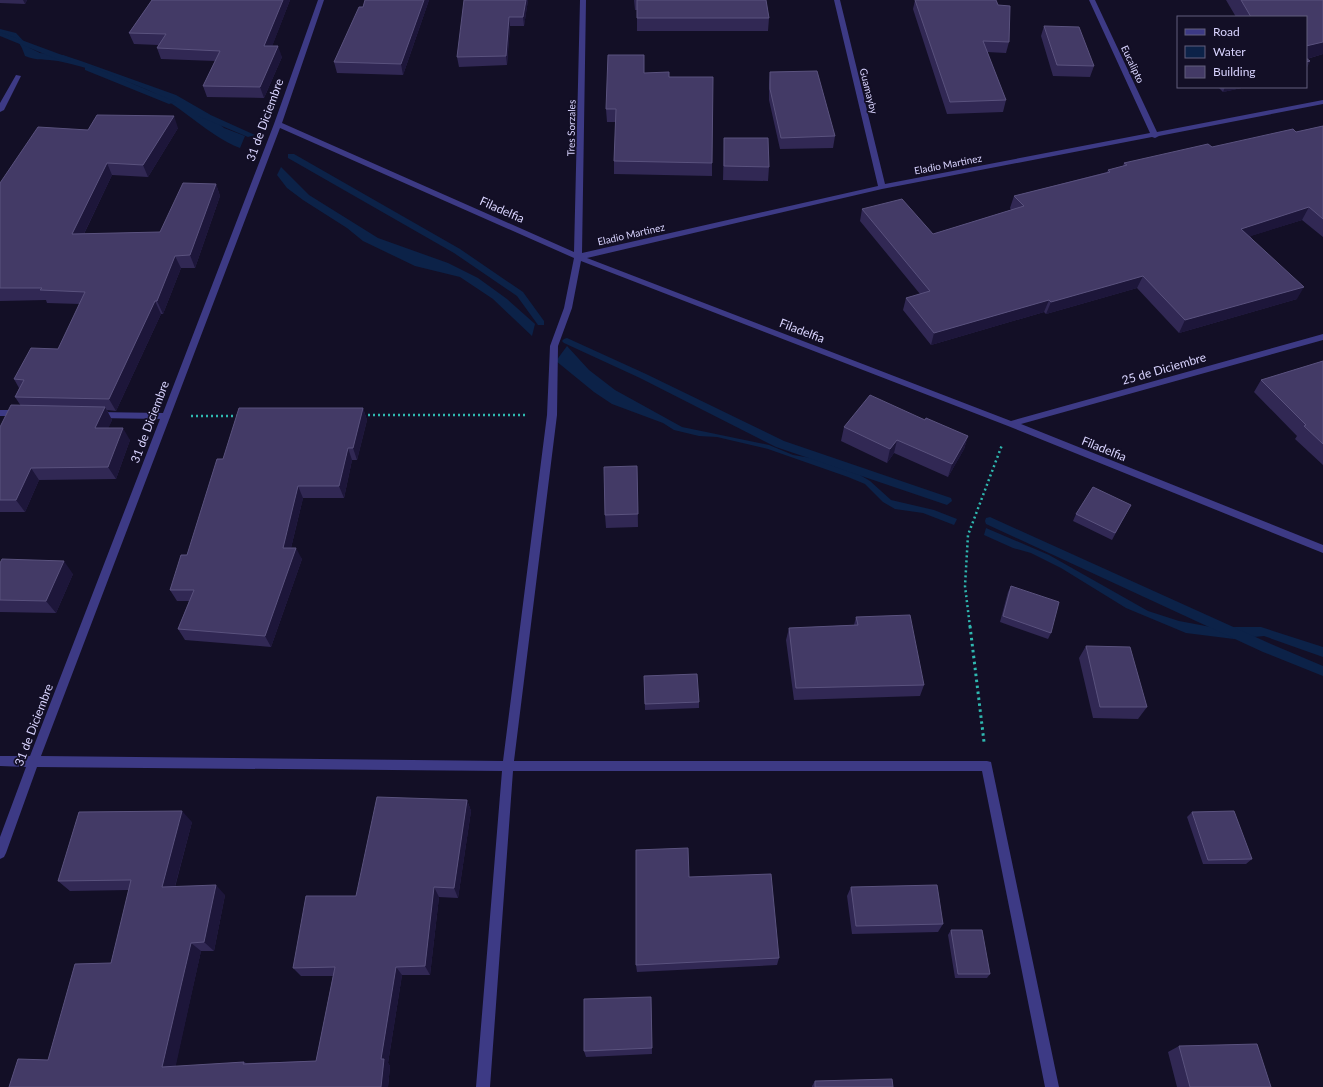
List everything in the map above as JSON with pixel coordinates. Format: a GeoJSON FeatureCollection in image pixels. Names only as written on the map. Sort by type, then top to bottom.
{"type":"FeatureCollection","features":[{"type":"Feature","properties":{"kind":"street","name":"31 de Diciembre"},"geometry":{"type":"LineString","coordinates":[[0,853],[165,416],[278,124],[321,0]]}},
{"type":"Feature","properties":{"kind":"street","name":"Tres Sorzales"},"geometry":{"type":"LineString","coordinates":[[483,1087],[508,766],[552,415],[554,346],[568,308],[578,257],[583,0]]}},
{"type":"Feature","properties":{"kind":"street","name":"Guamayby"},"geometry":{"type":"LineString","coordinates":[[837,0],[882,187]]}},
{"type":"Feature","properties":{"kind":"street","name":"Eucalipto"},"geometry":{"type":"LineString","coordinates":[[1092,0],[1155,136]]}},
{"type":"Feature","properties":{"kind":"street"},"geometry":{"type":"LineString","coordinates":[[0,110],[18,76]]}},
{"type":"Feature","properties":{"kind":"street","name":"Eladio Martinez"},"geometry":{"type":"LineString","coordinates":[[578,257],[882,187],[1155,136],[1323,102]]}},
{"type":"Feature","properties":{"kind":"street","name":"Filadelfia"},"geometry":{"type":"LineString","coordinates":[[278,124],[578,257],[1011,424],[1323,549]]}},
{"type":"Feature","properties":{"kind":"street","name":"25 de Diciembre"},"geometry":{"type":"LineString","coordinates":[[1011,424],[1323,337]]}},
{"type":"Feature","properties":{"kind":"street"},"geometry":{"type":"LineString","coordinates":[[0,413],[31,414]]}},
{"type":"Feature","properties":{"kind":"street"},"geometry":{"type":"LineString","coordinates":[[86,414],[165,416]]}},
{"type":"Feature","properties":{"kind":"street"},"geometry":{"type":"LineString","coordinates":[[0,761],[34,760],[508,766],[987,766],[1052,1087]]}},
{"type":"Feature","properties":{"kind":"path"},"geometry":{"type":"LineString","coordinates":[[362,415],[552,415]]}},
{"type":"Feature","properties":{"kind":"path"},"geometry":{"type":"LineString","coordinates":[[165,416],[244,416]]}},
{"type":"Feature","properties":{"kind":"path"},"geometry":{"type":"LineString","coordinates":[[987,766],[965,586],[968,535],[1011,424]]}},
{"type":"Feature","properties":{"kind":"water"},"geometry":{"type":"Polygon","coordinates":[[[0,29],[16,33],[30,48],[40,53],[63,55],[176,95],[209,114],[224,128],[245,136],[240,148],[217,136],[173,104],[150,91],[81,67],[58,61],[29,58],[25,56],[22,47],[17,40],[10,36],[0,35],[0,29]]]}},
{"type":"Feature","properties":{"kind":"water"},"geometry":{"type":"Polygon","coordinates":[[[281,167],[309,195],[378,238],[448,263],[478,278],[507,299],[535,324],[532,336],[493,299],[460,277],[415,266],[363,241],[347,228],[287,188],[277,175],[281,167]]]}},
{"type":"Feature","properties":{"kind":"water"},"geometry":{"type":"Polygon","coordinates":[[[567,346],[589,370],[615,390],[682,427],[769,445],[793,455],[811,458],[860,475],[870,481],[891,500],[934,510],[957,519],[954,525],[923,513],[895,509],[883,502],[865,484],[848,477],[768,449],[717,437],[699,436],[674,430],[663,423],[612,404],[594,392],[556,361],[567,346]]]}},
{"type":"Feature","properties":{"kind":"water"},"geometry":{"type":"Polygon","coordinates":[[[986,528],[1049,555],[1148,611],[1179,621],[1211,627],[1261,627],[1323,647],[1323,657],[1264,636],[1234,639],[1186,633],[1126,608],[1061,568],[1031,553],[1013,548],[984,535],[986,528]]]}},
{"type":"Feature","properties":{"kind":"building"},"geometry":{"type":"Polygon","coordinates":[[[152,0],[283,0],[264,46],[278,46],[260,87],[203,86],[220,51],[157,48],[166,34],[129,33],[152,0]]]}},
{"type":"Feature","properties":{"kind":"building"},"geometry":{"type":"Polygon","coordinates":[[[365,0],[424,0],[401,64],[334,62],[359,7],[363,7],[365,0]]]}},
{"type":"Feature","properties":{"kind":"building"},"geometry":{"type":"Polygon","coordinates":[[[464,0],[526,0],[523,17],[509,17],[506,56],[457,57],[464,0]]]}},
{"type":"Feature","properties":{"kind":"building"},"geometry":{"type":"Polygon","coordinates":[[[637,0],[766,0],[769,18],[637,18],[637,0]]]}},
{"type":"Feature","properties":{"kind":"building"},"geometry":{"type":"Polygon","coordinates":[[[915,0],[996,0],[998,5],[1010,6],[1009,42],[983,41],[1006,100],[950,102],[915,0]]]}},
{"type":"Feature","properties":{"kind":"building"},"geometry":{"type":"Polygon","coordinates":[[[1241,0],[1323,0],[1323,42],[1307,46],[1307,16],[1250,16],[1241,0]]]}},
{"type":"Feature","properties":{"kind":"building"},"geometry":{"type":"Polygon","coordinates":[[[1044,26],[1079,27],[1094,66],[1057,65],[1044,26]]]}},
{"type":"Feature","properties":{"kind":"building"},"geometry":{"type":"Polygon","coordinates":[[[608,55],[644,55],[644,73],[669,72],[669,77],[713,77],[712,163],[614,161],[616,109],[606,109],[608,55]]]}},
{"type":"Feature","properties":{"kind":"building"},"geometry":{"type":"Polygon","coordinates":[[[817,71],[835,136],[781,138],[770,89],[770,72],[817,71]]]}},
{"type":"Feature","properties":{"kind":"building"},"geometry":{"type":"Polygon","coordinates":[[[97,115],[174,116],[143,165],[107,163],[72,234],[160,232],[183,183],[216,184],[190,255],[175,256],[157,301],[155,301],[109,399],[15,397],[24,380],[14,379],[31,348],[58,349],[85,292],[40,290],[42,288],[0,288],[0,183],[38,127],[88,130],[97,115]]]}},
{"type":"Feature","properties":{"kind":"building"},"geometry":{"type":"Polygon","coordinates":[[[1323,126],[1323,219],[1309,207],[1241,229],[1304,287],[1185,320],[1143,276],[1051,302],[1049,300],[934,333],[906,298],[930,291],[862,209],[902,199],[933,234],[1024,206],[1014,196],[1110,172],[1108,170],[1127,165],[1124,163],[1208,144],[1212,147],[1293,129],[1296,132],[1323,126]]]}},
{"type":"Feature","properties":{"kind":"building"},"geometry":{"type":"Polygon","coordinates":[[[724,138],[768,138],[769,167],[724,166],[724,138]]]}},
{"type":"Feature","properties":{"kind":"building"},"geometry":{"type":"Polygon","coordinates":[[[1323,361],[1323,444],[1261,380],[1323,361]]]}},
{"type":"Feature","properties":{"kind":"building"},"geometry":{"type":"Polygon","coordinates":[[[870,395],[925,420],[926,418],[968,436],[952,464],[897,440],[890,449],[844,427],[870,395]]]}},
{"type":"Feature","properties":{"kind":"building"},"geometry":{"type":"Polygon","coordinates":[[[11,405],[105,407],[95,428],[123,428],[108,467],[31,468],[16,500],[0,500],[0,427],[11,405]]]}},
{"type":"Feature","properties":{"kind":"building"},"geometry":{"type":"Polygon","coordinates":[[[239,408],[363,408],[353,448],[348,448],[339,486],[298,486],[283,548],[296,548],[265,636],[178,629],[194,590],[170,590],[181,555],[187,555],[217,459],[223,459],[239,408]]]}},
{"type":"Feature","properties":{"kind":"building"},"geometry":{"type":"Polygon","coordinates":[[[637,466],[638,514],[605,515],[604,467],[637,466]]]}},
{"type":"Feature","properties":{"kind":"building"},"geometry":{"type":"Polygon","coordinates":[[[1093,487],[1131,505],[1115,533],[1076,514],[1093,487]]]}},
{"type":"Feature","properties":{"kind":"building"},"geometry":{"type":"Polygon","coordinates":[[[2,559],[64,561],[46,601],[0,600],[0,563],[2,559]]]}},
{"type":"Feature","properties":{"kind":"building"},"geometry":{"type":"Polygon","coordinates":[[[1011,586],[1059,602],[1051,633],[1003,616],[1011,586]]]}},
{"type":"Feature","properties":{"kind":"building"},"geometry":{"type":"Polygon","coordinates":[[[910,615],[924,685],[796,688],[789,628],[858,625],[856,617],[910,615]]]}},
{"type":"Feature","properties":{"kind":"building"},"geometry":{"type":"Polygon","coordinates":[[[1086,646],[1130,647],[1147,707],[1100,707],[1086,646]]]}},
{"type":"Feature","properties":{"kind":"building"},"geometry":{"type":"Polygon","coordinates":[[[697,674],[699,702],[645,704],[644,676],[697,674]]]}},
{"type":"Feature","properties":{"kind":"building"},"geometry":{"type":"Polygon","coordinates":[[[377,797],[467,800],[454,888],[434,887],[425,966],[396,967],[381,1059],[384,1059],[381,1087],[9,1087],[18,1059],[48,1060],[75,964],[111,963],[131,880],[58,881],[79,812],[182,811],[162,887],[216,885],[204,942],[191,943],[162,1067],[244,1062],[243,1064],[316,1061],[335,967],[293,968],[306,896],[356,896],[377,797]]]}},
{"type":"Feature","properties":{"kind":"building"},"geometry":{"type":"Polygon","coordinates":[[[1234,811],[1252,859],[1208,860],[1192,812],[1234,811]]]}},
{"type":"Feature","properties":{"kind":"building"},"geometry":{"type":"Polygon","coordinates":[[[688,848],[689,877],[771,874],[779,958],[636,965],[636,850],[688,848]]]}},
{"type":"Feature","properties":{"kind":"building"},"geometry":{"type":"Polygon","coordinates":[[[937,885],[943,924],[856,926],[851,887],[937,885]]]}},
{"type":"Feature","properties":{"kind":"building"},"geometry":{"type":"Polygon","coordinates":[[[951,930],[982,930],[990,974],[958,974],[951,930]]]}},
{"type":"Feature","properties":{"kind":"building"},"geometry":{"type":"Polygon","coordinates":[[[651,997],[652,1048],[584,1051],[584,999],[651,997]]]}},
{"type":"Feature","properties":{"kind":"building"},"geometry":{"type":"Polygon","coordinates":[[[1257,1044],[1271,1087],[1190,1087],[1179,1046],[1257,1044]]]}},
{"type":"Feature","properties":{"kind":"building"},"geometry":{"type":"Polygon","coordinates":[[[892,1079],[893,1087],[815,1087],[815,1081],[892,1079]]]}},
{"type":"Feature","properties":{"kind":"waterway"},"geometry":{"type":"LineString","coordinates":[[0,34],[67,60]]}},
{"type":"Feature","properties":{"kind":"waterway"},"geometry":{"type":"LineString","coordinates":[[88,68],[172,102]]}},
{"type":"Feature","properties":{"kind":"waterway"},"geometry":{"type":"LineString","coordinates":[[201,114],[251,135]]}},
{"type":"Feature","properties":{"kind":"waterway"},"geometry":{"type":"LineString","coordinates":[[291,156],[457,251],[520,294],[541,323]]}},
{"type":"Feature","properties":{"kind":"waterway"},"geometry":{"type":"LineString","coordinates":[[567,341],[643,376],[780,444],[947,501]]}},
{"type":"Feature","properties":{"kind":"waterway"},"geometry":{"type":"LineString","coordinates":[[990,521],[1267,648],[1323,671]]}}]}
